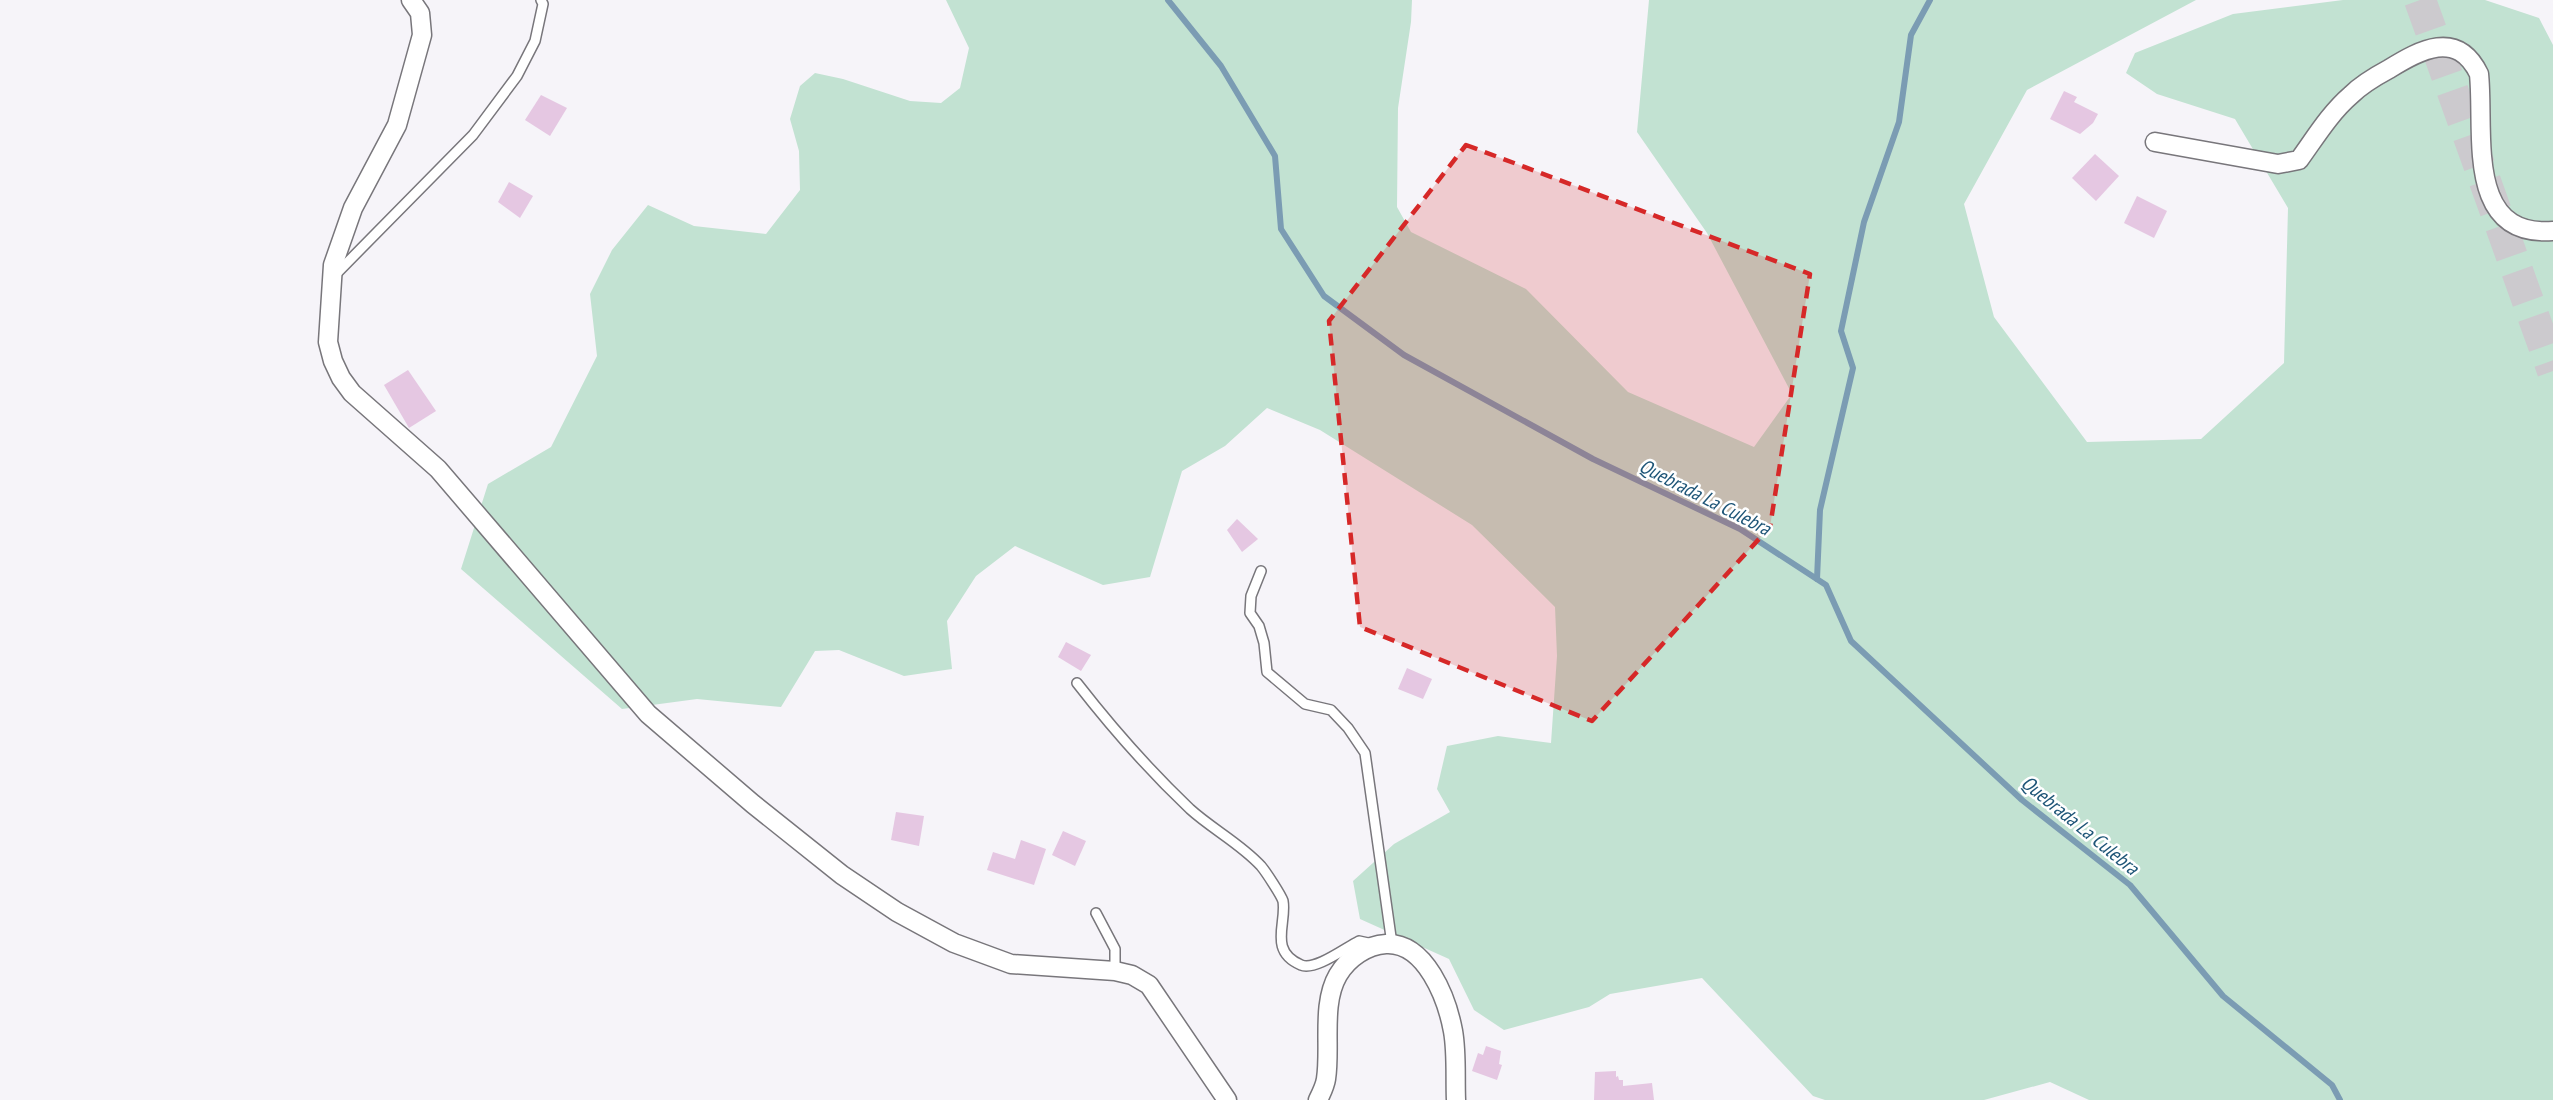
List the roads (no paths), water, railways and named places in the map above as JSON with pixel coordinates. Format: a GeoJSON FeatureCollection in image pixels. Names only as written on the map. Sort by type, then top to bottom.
{"type":"FeatureCollection","features":[{"type":"Feature","properties":{"kind":"street"},"geometry":{"type":"LineString","coordinates":[[411,0],[420,13],[422,35],[398,125],[353,208],[333,265],[328,342],[340,378],[352,393],[438,469],[648,714],[753,804],[842,875],[897,912],[944,938],[1011,964],[1115,971],[1132,975],[1149,985],[1227,1100]]}},
{"type":"Feature","properties":{"kind":"street"},"geometry":{"type":"LineString","coordinates":[[2155,142],[2278,164],[2299,160],[2341,105],[2367,81],[2418,52],[2432,47],[2450,48],[2474,63],[2479,74],[2483,167],[2490,200],[2503,217],[2520,228],[2540,232],[2553,231]]}},
{"type":"Feature","properties":{"kind":"street"},"geometry":{"type":"LineString","coordinates":[[1318,1100],[1326,1080],[1329,1006],[1338,976],[1354,957],[1373,945],[1392,944],[1417,955],[1434,975],[1453,1032],[1456,1100]]}},
{"type":"Feature","properties":{"kind":"lane"},"geometry":{"type":"LineString","coordinates":[[332,278],[473,135],[511,85],[535,41],[543,4],[541,0]]}},
{"type":"Feature","properties":{"kind":"lane"},"geometry":{"type":"LineString","coordinates":[[1261,572],[1251,596],[1250,613],[1259,626],[1268,672],[1305,704],[1330,710],[1348,728],[1365,753],[1392,944]]}},
{"type":"Feature","properties":{"kind":"lane"},"geometry":{"type":"LineString","coordinates":[[1077,683],[1111,727],[1147,766],[1192,810],[1262,867],[1283,901],[1280,932],[1286,954],[1303,966],[1316,966],[1359,941],[1373,945]]}},
{"type":"Feature","properties":{"kind":"lane"},"geometry":{"type":"LineString","coordinates":[[1096,913],[1115,949],[1115,971]]}},
{"type":"Feature","properties":{"kind":"waterway","name":"Quebrada La Culebra"},"geometry":{"type":"LineString","coordinates":[[1168,0],[1221,66],[1275,156],[1281,229],[1324,296],[1404,355],[1593,459],[1740,529],[1826,585],[1851,641],[2022,800],[2130,885],[2223,996],[2332,1085],[2340,1100]]}},
{"type":"Feature","properties":{"kind":"waterway"},"geometry":{"type":"LineString","coordinates":[[1817,579],[1820,510],[1853,368],[1841,331],[1864,222],[1899,122],[1911,35],[1930,0]]}},
{"type":"Feature","properties":{"kind":"tunnel"},"geometry":{"type":"LineString","coordinates":[[2420,0],[2553,371]]}}]}
